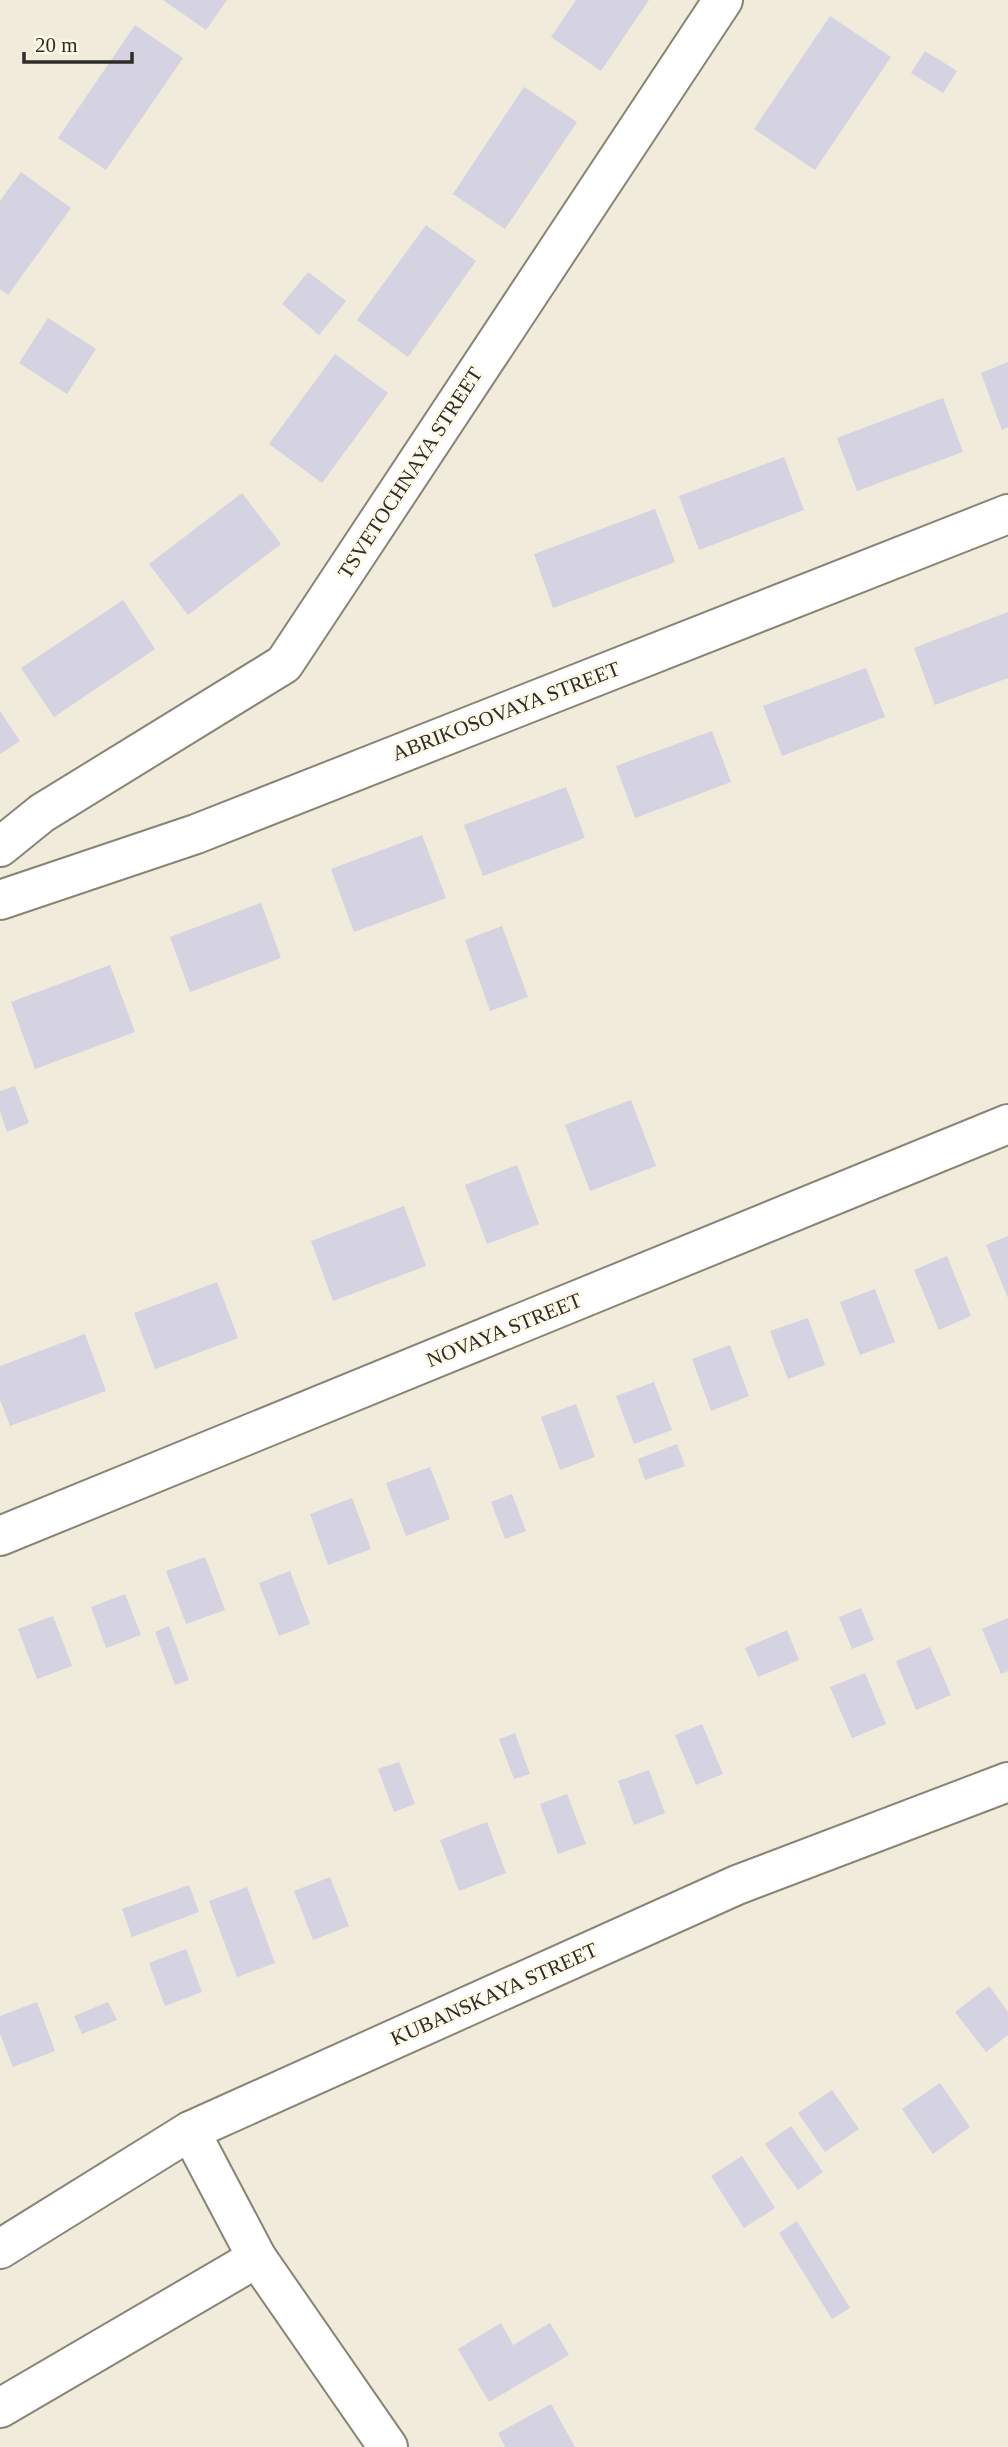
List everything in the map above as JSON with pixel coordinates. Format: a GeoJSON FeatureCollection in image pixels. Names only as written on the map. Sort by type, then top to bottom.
{"type":"FeatureCollection","features":[{"type":"Feature","properties":{"kind":"street","name":"TSVETOCHNAYA STREET"},"geometry":{"type":"LineString","coordinates":[[0,847],[42,813],[284,664],[723,0]]}},
{"type":"Feature","properties":{"kind":"street","name":"ABRIKOSOVAYA STREET"},"geometry":{"type":"LineString","coordinates":[[0,900],[196,834],[1008,514]]}},
{"type":"Feature","properties":{"kind":"street","name":"NOVAYA STREET"},"geometry":{"type":"LineString","coordinates":[[0,1536],[1008,1124]]}},
{"type":"Feature","properties":{"kind":"street","name":"KUBANSKAYA STREET"},"geometry":{"type":"LineString","coordinates":[[1,2246],[190,2131],[737,1885],[1008,1782]]}},
{"type":"Feature","properties":{"kind":"street"},"geometry":{"type":"LineString","coordinates":[[190,2131],[257,2258],[388,2447]]}},
{"type":"Feature","properties":{"kind":"street"},"geometry":{"type":"LineString","coordinates":[[0,2408],[257,2258]]}},
{"type":"Feature","properties":{"kind":"building"},"geometry":{"type":"Polygon","coordinates":[[[163,0],[227,0],[206,30],[163,0]]]}},
{"type":"Feature","properties":{"kind":"building"},"geometry":{"type":"Polygon","coordinates":[[[576,0],[649,0],[601,71],[551,37],[576,0]]]}},
{"type":"Feature","properties":{"kind":"building"},"geometry":{"type":"Polygon","coordinates":[[[830,16],[891,57],[815,170],[754,129],[830,16]]]}},
{"type":"Feature","properties":{"kind":"building"},"geometry":{"type":"Polygon","coordinates":[[[135,25],[183,58],[106,170],[58,138],[135,25]]]}},
{"type":"Feature","properties":{"kind":"building"},"geometry":{"type":"Polygon","coordinates":[[[925,51],[957,71],[943,93],[911,73],[925,51]]]}},
{"type":"Feature","properties":{"kind":"building"},"geometry":{"type":"Polygon","coordinates":[[[524,87],[577,122],[505,229],[453,194],[524,87]]]}},
{"type":"Feature","properties":{"kind":"building"},"geometry":{"type":"Polygon","coordinates":[[[21,172],[71,208],[8,295],[0,289],[0,201],[21,172]]]}},
{"type":"Feature","properties":{"kind":"building"},"geometry":{"type":"Polygon","coordinates":[[[426,225],[476,261],[408,357],[357,320],[426,225]]]}},
{"type":"Feature","properties":{"kind":"building"},"geometry":{"type":"Polygon","coordinates":[[[308,272],[346,301],[319,335],[282,304],[308,272]]]}},
{"type":"Feature","properties":{"kind":"building"},"geometry":{"type":"Polygon","coordinates":[[[48,318],[96,349],[67,394],[19,363],[48,318]]]}},
{"type":"Feature","properties":{"kind":"building"},"geometry":{"type":"Polygon","coordinates":[[[335,354],[388,393],[322,483],[269,444],[335,354]]]}},
{"type":"Feature","properties":{"kind":"building"},"geometry":{"type":"Polygon","coordinates":[[[1008,362],[1008,427],[1002,430],[981,373],[1008,362]]]}},
{"type":"Feature","properties":{"kind":"building"},"geometry":{"type":"Polygon","coordinates":[[[943,398],[963,452],[857,491],[837,438],[943,398]]]}},
{"type":"Feature","properties":{"kind":"building"},"geometry":{"type":"Polygon","coordinates":[[[784,457],[804,510],[699,550],[679,496],[784,457]]]}},
{"type":"Feature","properties":{"kind":"building"},"geometry":{"type":"Polygon","coordinates":[[[242,493],[281,544],[188,615],[149,564],[242,493]]]}},
{"type":"Feature","properties":{"kind":"building"},"geometry":{"type":"Polygon","coordinates":[[[655,509],[675,562],[553,608],[534,554],[655,509]]]}},
{"type":"Feature","properties":{"kind":"building"},"geometry":{"type":"Polygon","coordinates":[[[123,600],[155,649],[54,717],[21,668],[123,600]]]}},
{"type":"Feature","properties":{"kind":"building"},"geometry":{"type":"Polygon","coordinates":[[[1008,612],[1008,678],[935,705],[914,648],[1008,612]]]}},
{"type":"Feature","properties":{"kind":"building"},"geometry":{"type":"Polygon","coordinates":[[[866,668],[885,717],[782,756],[763,706],[866,668]]]}},
{"type":"Feature","properties":{"kind":"building"},"geometry":{"type":"Polygon","coordinates":[[[0,711],[20,741],[0,754],[0,711]]]}},
{"type":"Feature","properties":{"kind":"building"},"geometry":{"type":"Polygon","coordinates":[[[712,731],[731,782],[635,818],[616,766],[712,731]]]}},
{"type":"Feature","properties":{"kind":"building"},"geometry":{"type":"Polygon","coordinates":[[[566,787],[585,838],[483,876],[464,825],[566,787]]]}},
{"type":"Feature","properties":{"kind":"building"},"geometry":{"type":"Polygon","coordinates":[[[422,835],[446,898],[354,932],[331,869],[422,835]]]}},
{"type":"Feature","properties":{"kind":"building"},"geometry":{"type":"Polygon","coordinates":[[[261,903],[281,958],[190,992],[170,937],[261,903]]]}},
{"type":"Feature","properties":{"kind":"building"},"geometry":{"type":"Polygon","coordinates":[[[502,926],[528,997],[490,1011],[465,940],[502,926]]]}},
{"type":"Feature","properties":{"kind":"building"},"geometry":{"type":"Polygon","coordinates":[[[110,965],[135,1032],[35,1069],[11,1002],[110,965]]]}},
{"type":"Feature","properties":{"kind":"building"},"geometry":{"type":"Polygon","coordinates":[[[15,1086],[29,1123],[7,1132],[0,1111],[0,1091],[15,1086]]]}},
{"type":"Feature","properties":{"kind":"building"},"geometry":{"type":"Polygon","coordinates":[[[631,1100],[656,1166],[590,1191],[565,1125],[631,1100]]]}},
{"type":"Feature","properties":{"kind":"building"},"geometry":{"type":"Polygon","coordinates":[[[517,1165],[539,1224],[487,1244],[465,1185],[517,1165]]]}},
{"type":"Feature","properties":{"kind":"building"},"geometry":{"type":"Polygon","coordinates":[[[404,1206],[426,1266],[333,1301],[311,1241],[404,1206]]]}},
{"type":"Feature","properties":{"kind":"building"},"geometry":{"type":"Polygon","coordinates":[[[1008,1236],[1008,1298],[986,1245],[1008,1236]]]}},
{"type":"Feature","properties":{"kind":"building"},"geometry":{"type":"Polygon","coordinates":[[[947,1256],[971,1316],[939,1330],[914,1270],[947,1256]]]}},
{"type":"Feature","properties":{"kind":"building"},"geometry":{"type":"Polygon","coordinates":[[[217,1282],[238,1338],[155,1369],[134,1313],[217,1282]]]}},
{"type":"Feature","properties":{"kind":"building"},"geometry":{"type":"Polygon","coordinates":[[[875,1289],[895,1342],[860,1355],[840,1302],[875,1289]]]}},
{"type":"Feature","properties":{"kind":"building"},"geometry":{"type":"Polygon","coordinates":[[[808,1318],[825,1365],[788,1379],[770,1331],[808,1318]]]}},
{"type":"Feature","properties":{"kind":"building"},"geometry":{"type":"Polygon","coordinates":[[[85,1334],[106,1391],[10,1426],[0,1400],[0,1366],[85,1334]]]}},
{"type":"Feature","properties":{"kind":"building"},"geometry":{"type":"Polygon","coordinates":[[[730,1345],[749,1396],[711,1411],[692,1359],[730,1345]]]}},
{"type":"Feature","properties":{"kind":"building"},"geometry":{"type":"Polygon","coordinates":[[[654,1382],[672,1430],[634,1444],[616,1396],[654,1382]]]}},
{"type":"Feature","properties":{"kind":"building"},"geometry":{"type":"Polygon","coordinates":[[[576,1404],[595,1457],[560,1470],[541,1417],[576,1404]]]}},
{"type":"Feature","properties":{"kind":"building"},"geometry":{"type":"Polygon","coordinates":[[[677,1444],[685,1466],[645,1480],[638,1459],[677,1444]]]}},
{"type":"Feature","properties":{"kind":"building"},"geometry":{"type":"Polygon","coordinates":[[[430,1467],[450,1519],[406,1536],[386,1483],[430,1467]]]}},
{"type":"Feature","properties":{"kind":"building"},"geometry":{"type":"Polygon","coordinates":[[[512,1494],[526,1531],[505,1539],[491,1502],[512,1494]]]}},
{"type":"Feature","properties":{"kind":"building"},"geometry":{"type":"Polygon","coordinates":[[[352,1498],[371,1549],[328,1565],[310,1514],[352,1498]]]}},
{"type":"Feature","properties":{"kind":"building"},"geometry":{"type":"Polygon","coordinates":[[[205,1557],[225,1610],[186,1624],[166,1571],[205,1557]]]}},
{"type":"Feature","properties":{"kind":"building"},"geometry":{"type":"Polygon","coordinates":[[[290,1571],[310,1624],[279,1636],[259,1583],[290,1571]]]}},
{"type":"Feature","properties":{"kind":"building"},"geometry":{"type":"Polygon","coordinates":[[[125,1594],[141,1635],[106,1648],[91,1607],[125,1594]]]}},
{"type":"Feature","properties":{"kind":"building"},"geometry":{"type":"Polygon","coordinates":[[[861,1608],[874,1640],[852,1649],[839,1617],[861,1608]]]}},
{"type":"Feature","properties":{"kind":"building"},"geometry":{"type":"Polygon","coordinates":[[[53,1616],[72,1666],[37,1679],[18,1629],[53,1616]]]}},
{"type":"Feature","properties":{"kind":"building"},"geometry":{"type":"Polygon","coordinates":[[[1008,1618],[1008,1671],[1001,1674],[982,1629],[1008,1618]]]}},
{"type":"Feature","properties":{"kind":"building"},"geometry":{"type":"Polygon","coordinates":[[[169,1626],[189,1680],[175,1685],[155,1632],[169,1626]]]}},
{"type":"Feature","properties":{"kind":"building"},"geometry":{"type":"Polygon","coordinates":[[[787,1630],[799,1660],[758,1677],[745,1648],[787,1630]]]}},
{"type":"Feature","properties":{"kind":"building"},"geometry":{"type":"Polygon","coordinates":[[[930,1647],[951,1695],[916,1710],[896,1661],[930,1647]]]}},
{"type":"Feature","properties":{"kind":"building"},"geometry":{"type":"Polygon","coordinates":[[[865,1673],[886,1724],[852,1738],[830,1687],[865,1673]]]}},
{"type":"Feature","properties":{"kind":"building"},"geometry":{"type":"Polygon","coordinates":[[[702,1724],[723,1774],[696,1785],[675,1735],[702,1724]]]}},
{"type":"Feature","properties":{"kind":"building"},"geometry":{"type":"Polygon","coordinates":[[[515,1733],[530,1774],[514,1779],[499,1739],[515,1733]]]}},
{"type":"Feature","properties":{"kind":"building"},"geometry":{"type":"Polygon","coordinates":[[[399,1762],[415,1804],[394,1812],[378,1769],[399,1762]]]}},
{"type":"Feature","properties":{"kind":"building"},"geometry":{"type":"Polygon","coordinates":[[[649,1770],[665,1813],[634,1825],[618,1781],[649,1770]]]}},
{"type":"Feature","properties":{"kind":"building"},"geometry":{"type":"Polygon","coordinates":[[[567,1794],[586,1844],[558,1854],[540,1804],[567,1794]]]}},
{"type":"Feature","properties":{"kind":"building"},"geometry":{"type":"Polygon","coordinates":[[[487,1822],[506,1873],[459,1891],[440,1840],[487,1822]]]}},
{"type":"Feature","properties":{"kind":"building"},"geometry":{"type":"Polygon","coordinates":[[[330,1877],[349,1926],[313,1940],[294,1891],[330,1877]]]}},
{"type":"Feature","properties":{"kind":"building"},"geometry":{"type":"Polygon","coordinates":[[[189,1885],[199,1912],[132,1937],[122,1909],[189,1885]]]}},
{"type":"Feature","properties":{"kind":"building"},"geometry":{"type":"Polygon","coordinates":[[[247,1887],[275,1963],[237,1977],[209,1901],[247,1887]]]}},
{"type":"Feature","properties":{"kind":"building"},"geometry":{"type":"Polygon","coordinates":[[[186,1949],[202,1992],[165,2006],[149,1963],[186,1949]]]}},
{"type":"Feature","properties":{"kind":"building"},"geometry":{"type":"Polygon","coordinates":[[[989,1986],[1008,2012],[1008,2035],[986,2052],[955,2012],[989,1986]]]}},
{"type":"Feature","properties":{"kind":"building"},"geometry":{"type":"Polygon","coordinates":[[[37,2002],[55,2051],[13,2067],[0,2034],[0,2016],[37,2002]]]}},
{"type":"Feature","properties":{"kind":"building"},"geometry":{"type":"Polygon","coordinates":[[[108,2002],[117,2020],[82,2034],[74,2016],[108,2002]]]}},
{"type":"Feature","properties":{"kind":"building"},"geometry":{"type":"Polygon","coordinates":[[[940,2083],[970,2127],[933,2154],[902,2109],[940,2083]]]}},
{"type":"Feature","properties":{"kind":"building"},"geometry":{"type":"Polygon","coordinates":[[[832,2090],[859,2129],[825,2152],[798,2113],[832,2090]]]}},
{"type":"Feature","properties":{"kind":"building"},"geometry":{"type":"Polygon","coordinates":[[[791,2126],[823,2172],[798,2190],[765,2144],[791,2126]]]}},
{"type":"Feature","properties":{"kind":"building"},"geometry":{"type":"Polygon","coordinates":[[[742,2156],[775,2208],[744,2228],[711,2176],[742,2156]]]}},
{"type":"Feature","properties":{"kind":"building"},"geometry":{"type":"Polygon","coordinates":[[[797,2221],[850,2308],[832,2319],[779,2233],[797,2221]]]}},
{"type":"Feature","properties":{"kind":"building"},"geometry":{"type":"Polygon","coordinates":[[[501,2323],[513,2345],[550,2323],[569,2355],[489,2402],[458,2349],[501,2323]]]}},
{"type":"Feature","properties":{"kind":"building"},"geometry":{"type":"Polygon","coordinates":[[[551,2404],[575,2447],[505,2447],[498,2433],[551,2404]]]}}]}
